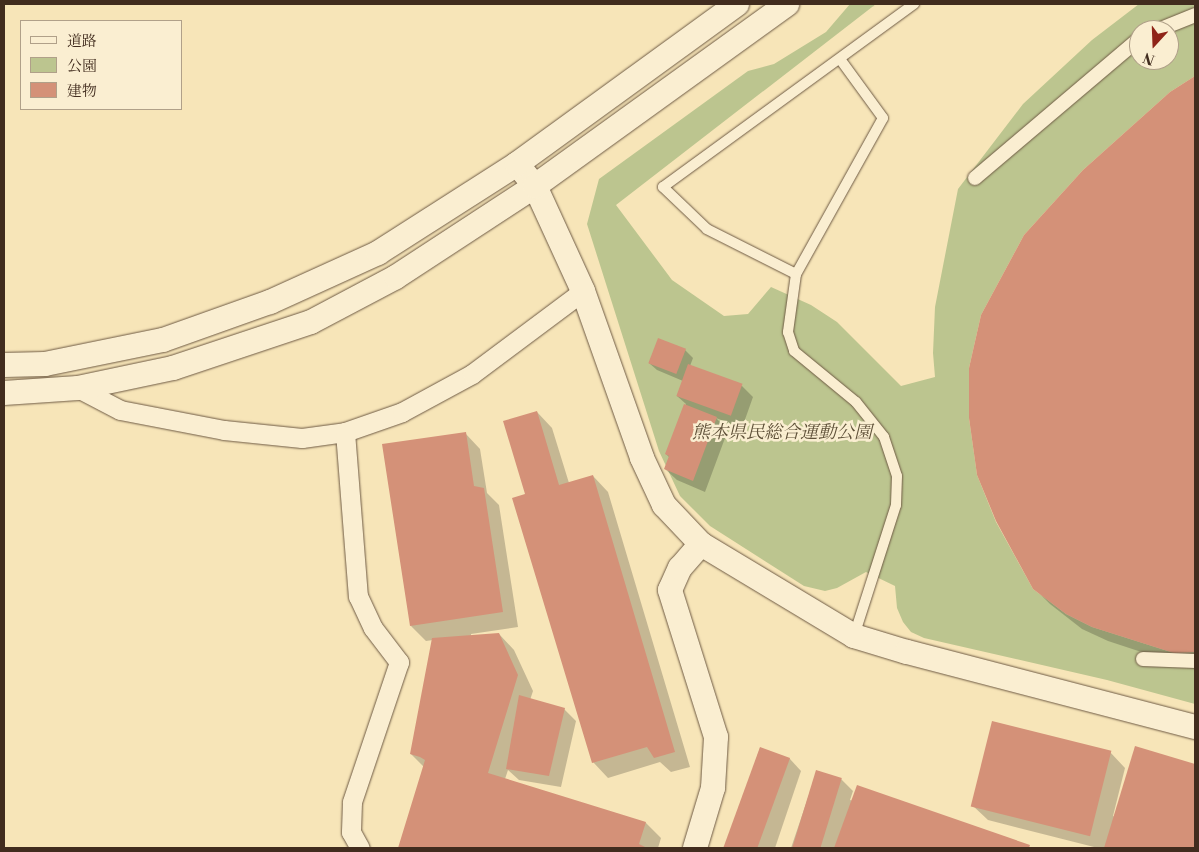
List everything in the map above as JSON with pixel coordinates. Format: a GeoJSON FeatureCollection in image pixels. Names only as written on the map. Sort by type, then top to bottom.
{"type":"FeatureCollection","features":[{"type":"Feature","properties":{"kind":"street"},"geometry":{"type":"LineString","coordinates":[[4,365],[45,364],[163,340],[270,302],[378,253],[517,164],[737,4]]}},
{"type":"Feature","properties":{"kind":"street"},"geometry":{"type":"LineString","coordinates":[[4,394],[78,388],[173,368],[311,322],[396,277],[535,186],[787,4]]}},
{"type":"Feature","properties":{"kind":"street"},"geometry":{"type":"LineString","coordinates":[[1179,22],[1195,16]]}},
{"type":"Feature","properties":{"kind":"street"},"geometry":{"type":"LineString","coordinates":[[975,178],[1129,47]]}},
{"type":"Feature","properties":{"kind":"street"},"geometry":{"type":"LineString","coordinates":[[517,164],[535,186],[583,292],[642,458],[664,505],[702,544],[854,636],[907,652],[1195,727]]}},
{"type":"Feature","properties":{"kind":"street"},"geometry":{"type":"LineString","coordinates":[[78,388],[120,410],[224,430],[302,438],[344,432],[402,412],[472,374],[583,292]]}},
{"type":"Feature","properties":{"kind":"street"},"geometry":{"type":"LineString","coordinates":[[344,432],[358,596],[373,628],[399,662],[352,802],[352,832],[360,848]]}},
{"type":"Feature","properties":{"kind":"street"},"geometry":{"type":"LineString","coordinates":[[695,848],[713,788],[716,737],[670,590],[680,568],[702,544]]}},
{"type":"Feature","properties":{"kind":"street"},"geometry":{"type":"LineString","coordinates":[[1143,659],[1195,661]]}},
{"type":"Feature","properties":{"kind":"lane"},"geometry":{"type":"LineString","coordinates":[[796,274],[707,229],[663,187],[914,4]]}},
{"type":"Feature","properties":{"kind":"lane"},"geometry":{"type":"LineString","coordinates":[[840,59],[883,118],[796,274],[788,332],[794,351],[856,402],[884,437],[897,476],[896,505],[854,636]]}},
{"type":"Feature","properties":{"kind":"green space","name":"熊本県民総合運動公園"},"geometry":{"type":"Polygon","coordinates":[[[850,4],[876,4],[616,205],[672,280],[724,316],[748,314],[771,287],[811,305],[837,322],[901,386],[935,377],[933,353],[935,307],[958,189],[1023,104],[1092,40],[1139,4],[1195,4],[1195,76],[1170,92],[1083,170],[1024,235],[981,315],[969,368],[969,418],[977,475],[996,522],[1033,589],[1066,614],[1092,627],[1174,653],[1195,652],[1195,704],[1107,680],[924,638],[911,632],[903,622],[897,608],[895,586],[866,572],[837,588],[825,591],[804,586],[710,526],[680,496],[659,451],[587,224],[599,179],[748,71],[774,64],[826,32],[850,4]]]}},
{"type":"Feature","properties":{"kind":"building"},"geometry":{"type":"Polygon","coordinates":[[[1195,76],[1195,652],[1174,653],[1092,627],[1066,614],[1033,589],[996,521],[977,475],[969,418],[969,368],[981,315],[1024,235],[1083,170],[1170,92],[1195,76]]]}},
{"type":"Feature","properties":{"kind":"building"},"geometry":{"type":"Polygon","coordinates":[[[658,338],[686,349],[676,374],[648,363],[658,338]]]}},
{"type":"Feature","properties":{"kind":"building"},"geometry":{"type":"Polygon","coordinates":[[[688,364],[743,384],[731,416],[676,396],[688,364]]]}},
{"type":"Feature","properties":{"kind":"building"},"geometry":{"type":"Polygon","coordinates":[[[684,404],[717,417],[693,481],[664,469],[669,456],[665,454],[684,404]]]}},
{"type":"Feature","properties":{"kind":"building"},"geometry":{"type":"Polygon","coordinates":[[[537,411],[559,485],[593,475],[675,752],[654,758],[647,747],[592,763],[512,498],[525,494],[503,421],[537,411]]]}},
{"type":"Feature","properties":{"kind":"building"},"geometry":{"type":"Polygon","coordinates":[[[466,432],[474,486],[484,488],[503,612],[410,626],[382,444],[466,432]]]}},
{"type":"Feature","properties":{"kind":"building"},"geometry":{"type":"Polygon","coordinates":[[[499,633],[518,675],[488,773],[646,822],[639,844],[647,848],[398,848],[425,760],[410,754],[432,638],[499,633]]]}},
{"type":"Feature","properties":{"kind":"building"},"geometry":{"type":"Polygon","coordinates":[[[519,695],[565,708],[549,776],[506,769],[519,695]]]}},
{"type":"Feature","properties":{"kind":"building"},"geometry":{"type":"Polygon","coordinates":[[[992,721],[1111,751],[1090,836],[971,806],[992,721]]]}},
{"type":"Feature","properties":{"kind":"building"},"geometry":{"type":"Polygon","coordinates":[[[1135,746],[1195,764],[1195,848],[1104,848],[1135,746]]]}},
{"type":"Feature","properties":{"kind":"building"},"geometry":{"type":"Polygon","coordinates":[[[760,747],[790,758],[757,848],[723,848],[760,747]]]}},
{"type":"Feature","properties":{"kind":"building"},"geometry":{"type":"Polygon","coordinates":[[[816,770],[842,778],[820,848],[792,848],[816,770]]]}},
{"type":"Feature","properties":{"kind":"building"},"geometry":{"type":"Polygon","coordinates":[[[857,785],[1030,845],[1029,848],[834,848],[857,785]]]}}]}
